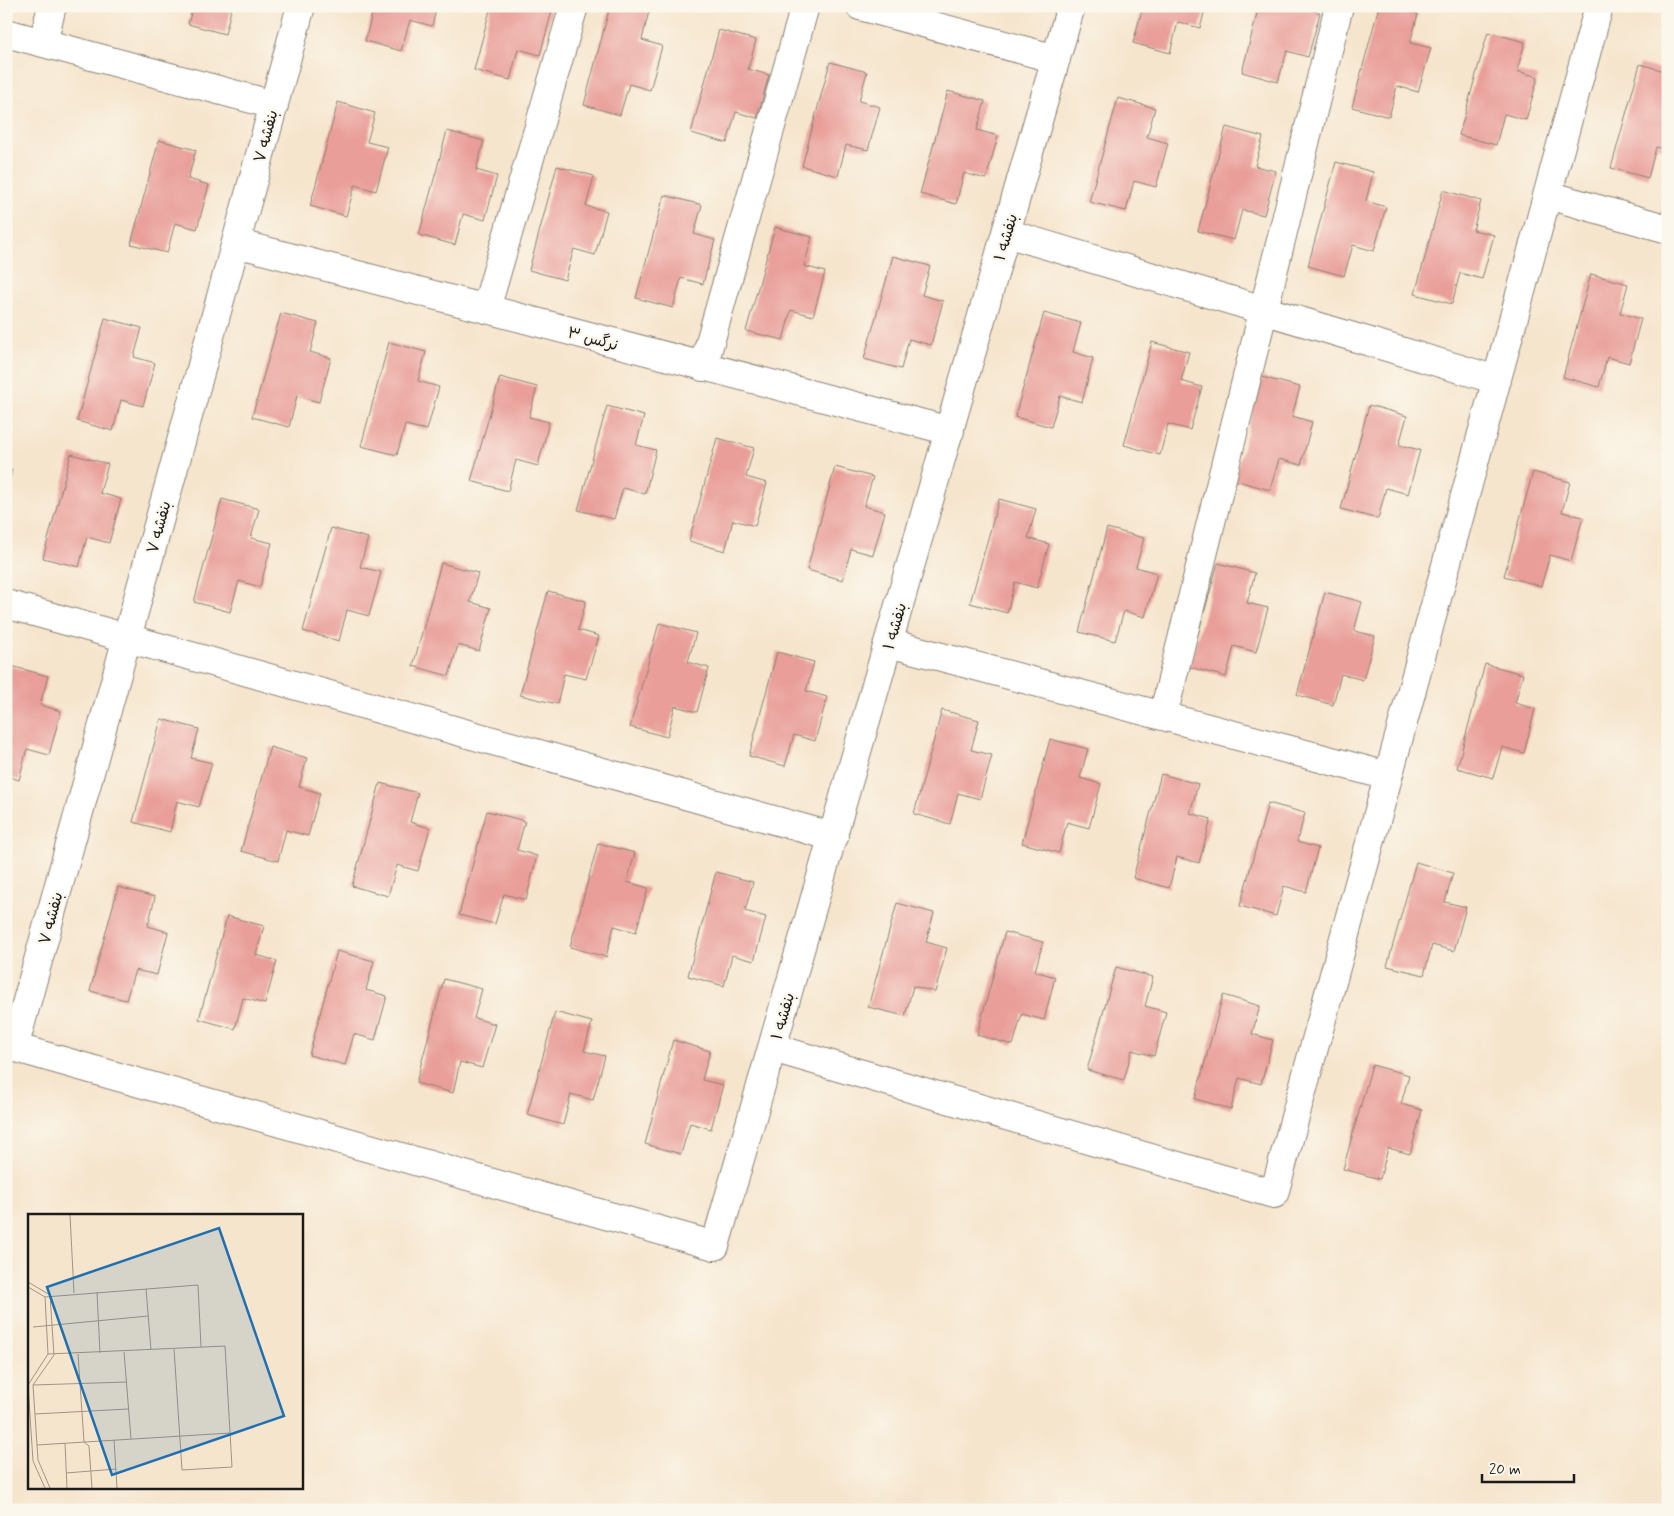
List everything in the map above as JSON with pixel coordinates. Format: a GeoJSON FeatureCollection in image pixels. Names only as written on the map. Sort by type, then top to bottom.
{"type":"FeatureCollection","features":[{"type":"Feature","properties":{"kind":"street"},"geometry":{"type":"LineString","coordinates":[[43,43],[52,6]]}},
{"type":"Feature","properties":{"kind":"street","name":"بنفشه ۷"},"geometry":{"type":"LineString","coordinates":[[10,1047],[127,638],[301,6]]}},
{"type":"Feature","properties":{"kind":"street"},"geometry":{"type":"LineString","coordinates":[[486,309],[574,6]]}},
{"type":"Feature","properties":{"kind":"street"},"geometry":{"type":"LineString","coordinates":[[703,367],[805,6]]}},
{"type":"Feature","properties":{"kind":"street"},"geometry":{"type":"LineString","coordinates":[[860,6],[1056,59]]}},
{"type":"Feature","properties":{"kind":"street","name":"بنفشه ۱"},"geometry":{"type":"LineString","coordinates":[[10,1047],[715,1246],[1071,6]]}},
{"type":"Feature","properties":{"kind":"street"},"geometry":{"type":"LineString","coordinates":[[1163,716],[1262,309],[1339,6]]}},
{"type":"Feature","properties":{"kind":"street"},"geometry":{"type":"LineString","coordinates":[[773,1048],[1274,1194],[1599,6]]}},
{"type":"Feature","properties":{"kind":"street"},"geometry":{"type":"LineString","coordinates":[[6,33],[274,105]]}},
{"type":"Feature","properties":{"kind":"street"},"geometry":{"type":"LineString","coordinates":[[1548,195],[1668,229]]}},
{"type":"Feature","properties":{"kind":"street"},"geometry":{"type":"LineString","coordinates":[[1006,233],[1497,380]]}},
{"type":"Feature","properties":{"kind":"street","name":"نرگس ۳"},"geometry":{"type":"LineString","coordinates":[[236,243],[950,431]]}},
{"type":"Feature","properties":{"kind":"street"},"geometry":{"type":"LineString","coordinates":[[6,604],[834,836]]}},
{"type":"Feature","properties":{"kind":"street"},"geometry":{"type":"LineString","coordinates":[[889,643],[1388,776]]}},
{"type":"Feature","properties":{"kind":"building"},"geometry":{"type":"Polygon","coordinates":[[[193,6],[232,6],[225,34],[188,24],[193,6]]]}},
{"type":"Feature","properties":{"kind":"building"},"geometry":{"type":"Polygon","coordinates":[[[374,6],[437,6],[432,26],[410,20],[401,51],[365,41],[374,6]]]}},
{"type":"Feature","properties":{"kind":"building"},"geometry":{"type":"Polygon","coordinates":[[[491,6],[534,6],[552,11],[540,55],[518,49],[510,80],[474,70],[491,6]]]}},
{"type":"Feature","properties":{"kind":"building"},"geometry":{"type":"Polygon","coordinates":[[[610,6],[630,6],[649,11],[642,40],[662,46],[650,90],[629,84],[620,115],[584,105],[610,6]]]}},
{"type":"Feature","properties":{"kind":"building"},"geometry":{"type":"Polygon","coordinates":[[[1143,6],[1206,6],[1200,28],[1178,22],[1170,53],[1133,43],[1143,6]]]}},
{"type":"Feature","properties":{"kind":"building"},"geometry":{"type":"Polygon","coordinates":[[[1259,6],[1300,6],[1320,13],[1308,57],[1287,51],[1278,82],[1242,72],[1259,6]]]}},
{"type":"Feature","properties":{"kind":"building"},"geometry":{"type":"Polygon","coordinates":[[[1379,6],[1390,6],[1418,14],[1410,43],[1431,48],[1418,92],[1397,86],[1389,117],[1352,107],[1379,6]]]}},
{"type":"Feature","properties":{"kind":"building"},"geometry":{"type":"Polygon","coordinates":[[[719,30],[756,40],[748,69],[769,75],[757,118],[736,112],[727,143],[691,133],[719,30]]]}},
{"type":"Feature","properties":{"kind":"building"},"geometry":{"type":"Polygon","coordinates":[[[1488,32],[1525,42],[1517,71],[1538,77],[1526,120],[1504,114],[1496,145],[1459,135],[1488,32]]]}},
{"type":"Feature","properties":{"kind":"building"},"geometry":{"type":"Polygon","coordinates":[[[830,62],[867,72],[859,101],[880,107],[868,150],[846,145],[838,176],[802,166],[830,62]]]}},
{"type":"Feature","properties":{"kind":"building"},"geometry":{"type":"Polygon","coordinates":[[[1640,64],[1668,72],[1668,150],[1656,147],[1648,178],[1611,168],[1640,64]]]}},
{"type":"Feature","properties":{"kind":"building"},"geometry":{"type":"Polygon","coordinates":[[[948,91],[985,101],[977,130],[998,136],[986,179],[964,173],[956,204],[920,194],[948,91]]]}},
{"type":"Feature","properties":{"kind":"building"},"geometry":{"type":"Polygon","coordinates":[[[1118,98],[1155,108],[1147,137],[1168,143],[1156,187],[1134,181],[1126,211],[1089,202],[1118,98]]]}},
{"type":"Feature","properties":{"kind":"building"},"geometry":{"type":"Polygon","coordinates":[[[338,102],[375,113],[367,142],[388,147],[376,191],[355,185],[346,216],[310,206],[338,102]]]}},
{"type":"Feature","properties":{"kind":"building"},"geometry":{"type":"Polygon","coordinates":[[[1226,127],[1263,137],[1255,166],[1276,171],[1264,215],[1242,210],[1234,240],[1198,231],[1226,127]]]}},
{"type":"Feature","properties":{"kind":"building"},"geometry":{"type":"Polygon","coordinates":[[[447,131],[484,141],[476,170],[497,176],[485,220],[463,214],[455,245],[419,235],[447,131]]]}},
{"type":"Feature","properties":{"kind":"building"},"geometry":{"type":"Polygon","coordinates":[[[159,140],[196,150],[188,179],[209,185],[197,229],[175,223],[167,253],[131,244],[159,140]]]}},
{"type":"Feature","properties":{"kind":"building"},"geometry":{"type":"Polygon","coordinates":[[[1336,162],[1373,172],[1366,201],[1386,207],[1374,251],[1353,245],[1344,276],[1308,266],[1336,162]]]}},
{"type":"Feature","properties":{"kind":"building"},"geometry":{"type":"Polygon","coordinates":[[[557,166],[594,176],[586,206],[607,211],[595,255],[574,249],[565,280],[529,270],[557,166]]]}},
{"type":"Feature","properties":{"kind":"building"},"geometry":{"type":"Polygon","coordinates":[[[1443,190],[1481,201],[1473,230],[1494,235],[1482,279],[1460,273],[1452,304],[1415,294],[1443,190]]]}},
{"type":"Feature","properties":{"kind":"building"},"geometry":{"type":"Polygon","coordinates":[[[664,195],[702,205],[694,234],[715,240],[703,284],[681,278],[673,308],[636,298],[664,195]]]}},
{"type":"Feature","properties":{"kind":"building"},"geometry":{"type":"Polygon","coordinates":[[[775,227],[812,237],[804,266],[825,272],[813,316],[791,310],[783,340],[746,331],[775,227]]]}},
{"type":"Feature","properties":{"kind":"building"},"geometry":{"type":"Polygon","coordinates":[[[893,256],[930,266],[922,295],[943,301],[931,345],[909,339],[901,369],[864,359],[893,256]]]}},
{"type":"Feature","properties":{"kind":"building"},"geometry":{"type":"Polygon","coordinates":[[[1591,274],[1628,284],[1620,313],[1641,319],[1629,363],[1607,357],[1599,387],[1563,377],[1591,274]]]}},
{"type":"Feature","properties":{"kind":"building"},"geometry":{"type":"Polygon","coordinates":[[[281,313],[318,323],[310,352],[331,358],[319,402],[297,396],[289,427],[252,417],[281,313]]]}},
{"type":"Feature","properties":{"kind":"building"},"geometry":{"type":"Polygon","coordinates":[[[1044,313],[1081,323],[1073,352],[1093,358],[1082,402],[1060,396],[1051,427],[1015,417],[1044,313]]]}},
{"type":"Feature","properties":{"kind":"building"},"geometry":{"type":"Polygon","coordinates":[[[105,318],[142,328],[134,357],[155,363],[143,406],[121,400],[113,431],[77,421],[105,318]]]}},
{"type":"Feature","properties":{"kind":"building"},"geometry":{"type":"Polygon","coordinates":[[[389,342],[426,352],[418,381],[439,387],[427,430],[405,425],[397,455],[361,446],[389,342]]]}},
{"type":"Feature","properties":{"kind":"building"},"geometry":{"type":"Polygon","coordinates":[[[1152,342],[1189,352],[1181,381],[1202,387],[1190,430],[1168,424],[1160,455],[1124,445],[1152,342]]]}},
{"type":"Feature","properties":{"kind":"building"},"geometry":{"type":"Polygon","coordinates":[[[500,377],[537,387],[529,417],[549,422],[538,466],[516,460],[508,491],[471,481],[500,377]]]}},
{"type":"Feature","properties":{"kind":"building"},"geometry":{"type":"Polygon","coordinates":[[[1262,377],[1300,387],[1292,416],[1312,422],[1301,465],[1279,459],[1270,490],[1234,480],[1262,377]]]}},
{"type":"Feature","properties":{"kind":"building"},"geometry":{"type":"Polygon","coordinates":[[[1369,405],[1407,416],[1399,445],[1420,450],[1408,494],[1386,488],[1378,519],[1341,509],[1369,405]]]}},
{"type":"Feature","properties":{"kind":"building"},"geometry":{"type":"Polygon","coordinates":[[[607,406],[644,416],[636,445],[656,450],[645,494],[623,488],[614,519],[578,510],[607,406]]]}},
{"type":"Feature","properties":{"kind":"building"},"geometry":{"type":"Polygon","coordinates":[[[717,438],[754,448],[746,477],[767,483],[755,526],[733,520],[725,551],[689,541],[717,438]]]}},
{"type":"Feature","properties":{"kind":"building"},"geometry":{"type":"Polygon","coordinates":[[[71,454],[108,464],[100,493],[121,499],[109,543],[87,537],[79,567],[43,558],[71,454]]]}},
{"type":"Feature","properties":{"kind":"building"},"geometry":{"type":"Polygon","coordinates":[[[835,467],[873,477],[864,506],[885,512],[873,555],[851,549],[843,580],[807,570],[835,467]]]}},
{"type":"Feature","properties":{"kind":"building"},"geometry":{"type":"Polygon","coordinates":[[[6,469],[12,470],[7,490],[6,490],[6,469]]]}},
{"type":"Feature","properties":{"kind":"building"},"geometry":{"type":"Polygon","coordinates":[[[1533,472],[1570,482],[1562,512],[1583,517],[1571,561],[1550,555],[1541,586],[1504,576],[1533,472]]]}},
{"type":"Feature","properties":{"kind":"building"},"geometry":{"type":"Polygon","coordinates":[[[222,499],[259,509],[251,538],[272,543],[260,587],[239,581],[230,612],[194,602],[222,499]]]}},
{"type":"Feature","properties":{"kind":"building"},"geometry":{"type":"Polygon","coordinates":[[[999,499],[1036,509],[1028,538],[1049,544],[1037,588],[1015,582],[1007,613],[970,603],[999,499]]]}},
{"type":"Feature","properties":{"kind":"building"},"geometry":{"type":"Polygon","coordinates":[[[331,528],[368,538],[360,567],[381,572],[369,616],[347,610],[339,641],[303,631],[331,528]]]}},
{"type":"Feature","properties":{"kind":"building"},"geometry":{"type":"Polygon","coordinates":[[[1107,528],[1144,538],[1136,567],[1157,573],[1145,617],[1124,611],[1115,641],[1079,632],[1107,528]]]}},
{"type":"Feature","properties":{"kind":"building"},"geometry":{"type":"Polygon","coordinates":[[[441,563],[478,573],[470,602],[491,608],[479,651],[458,645],[449,676],[413,666],[441,563]]]}},
{"type":"Feature","properties":{"kind":"building"},"geometry":{"type":"Polygon","coordinates":[[[1218,563],[1255,573],[1247,603],[1268,608],[1256,652],[1234,646],[1226,677],[1189,667],[1218,563]]]}},
{"type":"Feature","properties":{"kind":"building"},"geometry":{"type":"Polygon","coordinates":[[[548,591],[586,601],[578,630],[599,636],[586,679],[564,674],[557,704],[520,695],[548,591]]]}},
{"type":"Feature","properties":{"kind":"building"},"geometry":{"type":"Polygon","coordinates":[[[1325,592],[1362,602],[1354,631],[1375,636],[1363,680],[1341,674],[1333,705],[1297,695],[1325,592]]]}},
{"type":"Feature","properties":{"kind":"building"},"geometry":{"type":"Polygon","coordinates":[[[659,623],[696,633],[688,662],[709,668],[697,712],[675,706],[667,737],[630,727],[659,623]]]}},
{"type":"Feature","properties":{"kind":"building"},"geometry":{"type":"Polygon","coordinates":[[[777,652],[814,662],[806,691],[827,697],[815,741],[794,735],[785,766],[749,756],[777,652]]]}},
{"type":"Feature","properties":{"kind":"building"},"geometry":{"type":"Polygon","coordinates":[[[1485,664],[1523,674],[1515,703],[1535,709],[1524,753],[1502,747],[1493,778],[1457,768],[1485,664]]]}},
{"type":"Feature","properties":{"kind":"building"},"geometry":{"type":"Polygon","coordinates":[[[11,666],[48,676],[40,705],[61,711],[49,755],[27,749],[19,780],[6,776],[6,683],[11,666]]]}},
{"type":"Feature","properties":{"kind":"building"},"geometry":{"type":"Polygon","coordinates":[[[942,710],[979,720],[971,750],[992,755],[980,799],[958,793],[950,824],[914,814],[942,710]]]}},
{"type":"Feature","properties":{"kind":"building"},"geometry":{"type":"Polygon","coordinates":[[[161,719],[199,729],[191,758],[212,763],[199,807],[177,801],[170,832],[133,822],[161,719]]]}},
{"type":"Feature","properties":{"kind":"building"},"geometry":{"type":"Polygon","coordinates":[[[1050,739],[1088,749],[1080,778],[1101,784],[1089,828],[1067,822],[1059,853],[1022,843],[1050,739]]]}},
{"type":"Feature","properties":{"kind":"building"},"geometry":{"type":"Polygon","coordinates":[[[270,747],[307,758],[299,787],[320,793],[308,836],[286,830],[278,861],[241,851],[270,747]]]}},
{"type":"Feature","properties":{"kind":"building"},"geometry":{"type":"Polygon","coordinates":[[[1161,774],[1198,784],[1190,813],[1211,819],[1199,863],[1177,857],[1169,888],[1133,878],[1161,774]]]}},
{"type":"Feature","properties":{"kind":"building"},"geometry":{"type":"Polygon","coordinates":[[[380,783],[418,793],[410,822],[430,828],[418,871],[397,865],[388,896],[352,886],[380,783]]]}},
{"type":"Feature","properties":{"kind":"building"},"geometry":{"type":"Polygon","coordinates":[[[1268,803],[1305,813],[1297,842],[1318,848],[1306,892],[1284,886],[1276,916],[1240,906],[1268,803]]]}},
{"type":"Feature","properties":{"kind":"building"},"geometry":{"type":"Polygon","coordinates":[[[487,811],[525,821],[517,850],[537,856],[526,900],[504,894],[495,924],[459,915],[487,811]]]}},
{"type":"Feature","properties":{"kind":"building"},"geometry":{"type":"Polygon","coordinates":[[[598,843],[635,853],[627,882],[648,888],[636,932],[614,926],[606,957],[570,947],[598,843]]]}},
{"type":"Feature","properties":{"kind":"building"},"geometry":{"type":"Polygon","coordinates":[[[1416,862],[1453,873],[1445,902],[1466,907],[1454,951],[1432,945],[1424,975],[1387,966],[1416,862]]]}},
{"type":"Feature","properties":{"kind":"building"},"geometry":{"type":"Polygon","coordinates":[[[716,872],[753,882],[745,911],[766,917],[754,961],[732,955],[724,986],[688,976],[716,872]]]}},
{"type":"Feature","properties":{"kind":"building"},"geometry":{"type":"Polygon","coordinates":[[[118,887],[155,897],[148,926],[168,932],[157,975],[135,970],[126,1000],[90,991],[118,887]]]}},
{"type":"Feature","properties":{"kind":"building"},"geometry":{"type":"Polygon","coordinates":[[[897,903],[934,913],[926,942],[947,948],[935,992],[913,986],[905,1016],[868,1007],[897,903]]]}},
{"type":"Feature","properties":{"kind":"building"},"geometry":{"type":"Polygon","coordinates":[[[227,916],[264,926],[256,955],[277,961],[265,1004],[243,998],[235,1029],[199,1019],[227,916]]]}},
{"type":"Feature","properties":{"kind":"building"},"geometry":{"type":"Polygon","coordinates":[[[1005,932],[1043,942],[1035,971],[1055,977],[1044,1020],[1022,1014],[1013,1045],[977,1035],[1005,932]]]}},
{"type":"Feature","properties":{"kind":"building"},"geometry":{"type":"Polygon","coordinates":[[[337,951],[374,961],[366,990],[387,996],[375,1040],[354,1034],[345,1065],[309,1055],[337,951]]]}},
{"type":"Feature","properties":{"kind":"building"},"geometry":{"type":"Polygon","coordinates":[[[1116,967],[1153,977],[1145,1006],[1166,1012],[1154,1056],[1132,1050],[1124,1080],[1087,1070],[1116,967]]]}},
{"type":"Feature","properties":{"kind":"building"},"geometry":{"type":"Polygon","coordinates":[[[444,979],[482,989],[474,1018],[495,1024],[482,1068],[460,1062],[453,1093],[416,1083],[444,979]]]}},
{"type":"Feature","properties":{"kind":"building"},"geometry":{"type":"Polygon","coordinates":[[[1223,995],[1260,1006],[1252,1034],[1273,1040],[1261,1084],[1239,1078],[1231,1109],[1195,1099],[1223,995]]]}},
{"type":"Feature","properties":{"kind":"building"},"geometry":{"type":"Polygon","coordinates":[[[555,1012],[592,1022],[584,1051],[605,1056],[593,1100],[571,1094],[563,1125],[527,1115],[555,1012]]]}},
{"type":"Feature","properties":{"kind":"building"},"geometry":{"type":"Polygon","coordinates":[[[673,1040],[710,1051],[702,1080],[723,1085],[711,1129],[690,1123],[681,1154],[645,1144],[673,1040]]]}},
{"type":"Feature","properties":{"kind":"building"},"geometry":{"type":"Polygon","coordinates":[[[1372,1065],[1409,1075],[1401,1104],[1422,1110],[1410,1154],[1388,1148],[1380,1179],[1343,1169],[1372,1065]]]}}]}
